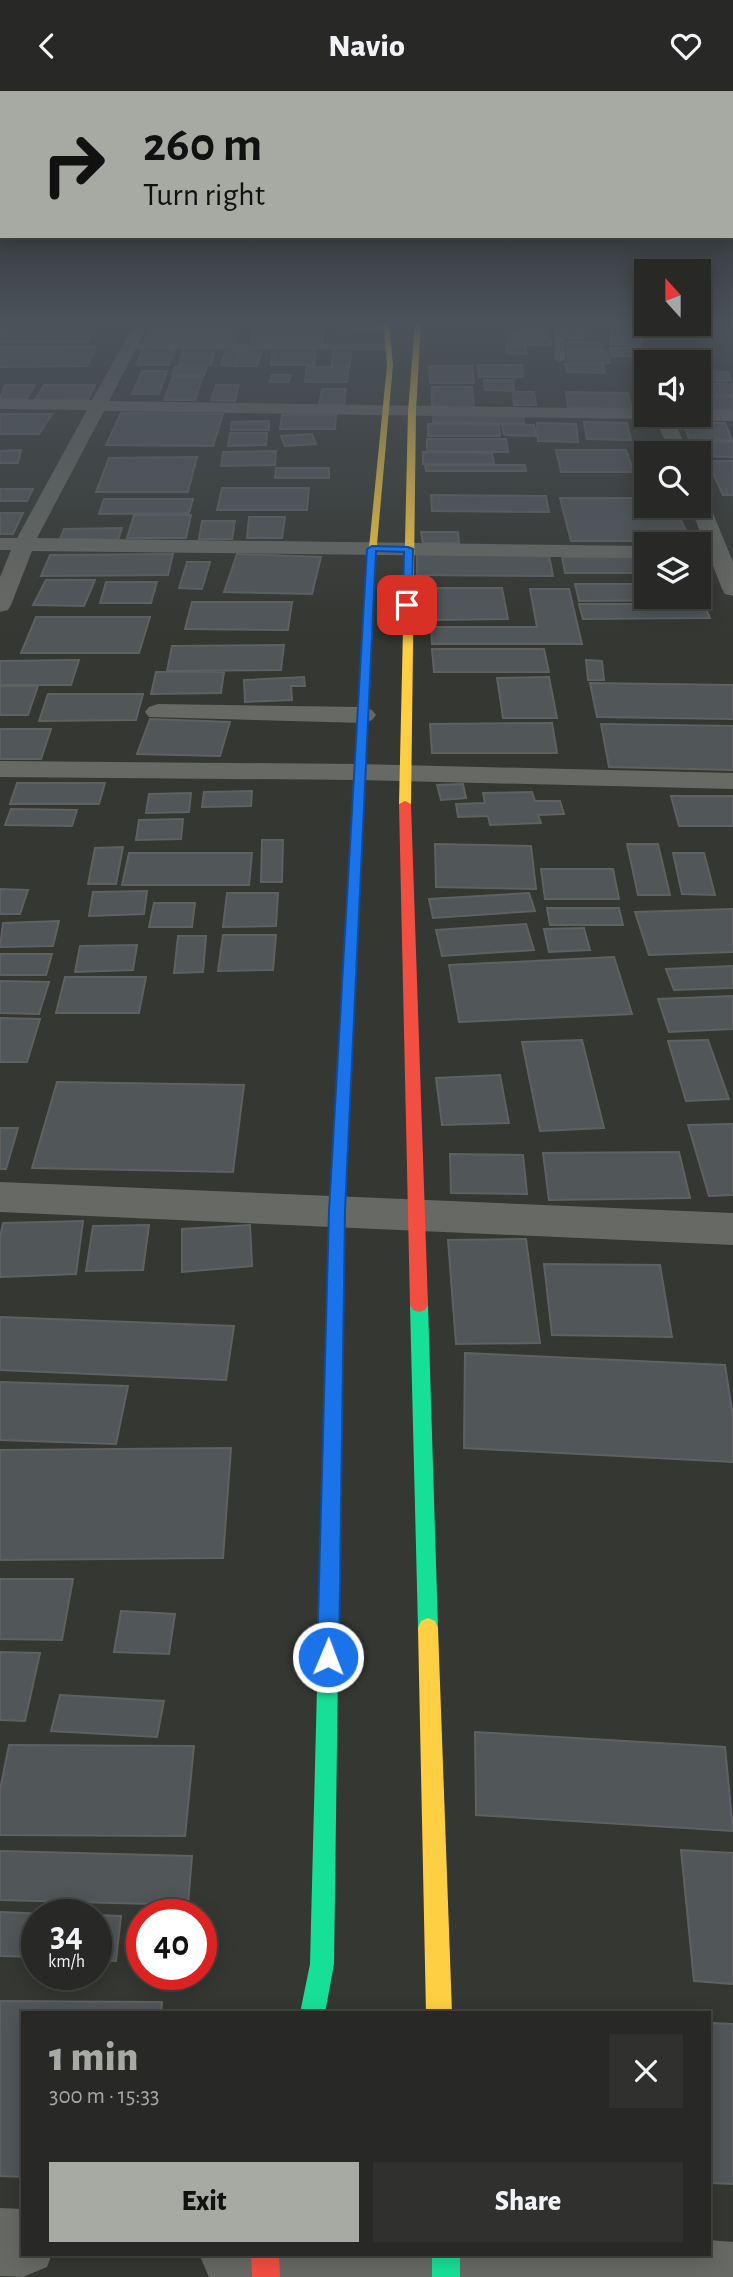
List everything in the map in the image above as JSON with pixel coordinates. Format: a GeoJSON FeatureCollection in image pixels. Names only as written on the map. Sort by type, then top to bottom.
{"type":"FeatureCollection","features":[{"type":"Feature","properties":{"kind":"street"},"geometry":{"type":"LineString","coordinates":[[0,605],[24,544],[88,425]]}},
{"type":"Feature","properties":{"kind":"street"},"geometry":{"type":"LineString","coordinates":[[312,2011],[322,1964],[337,1211],[359,772],[382,425]]}},
{"type":"Feature","properties":{"kind":"street"},"geometry":{"type":"LineString","coordinates":[[412,425],[404,773],[439,2011]]}},
{"type":"Feature","properties":{"kind":"street"},"geometry":{"type":"LineString","coordinates":[[704,518],[733,589]]}},
{"type":"Feature","properties":{"kind":"street"},"geometry":{"type":"LineString","coordinates":[[0,544],[634,552]]}},
{"type":"Feature","properties":{"kind":"street"},"geometry":{"type":"LineString","coordinates":[[158,712],[363,715]]}},
{"type":"Feature","properties":{"kind":"street"},"geometry":{"type":"LineString","coordinates":[[0,769],[359,772],[733,781]]}},
{"type":"Feature","properties":{"kind":"street"},"geometry":{"type":"LineString","coordinates":[[0,1197],[733,1229]]}},
{"type":"Feature","properties":{"kind":"street"},"geometry":{"type":"LineString","coordinates":[[0,2242],[21,2243]]}},
{"type":"Feature","properties":{"kind":"street"},"geometry":{"type":"LineString","coordinates":[[257,2260],[446,2263],[733,2276]]}},
{"type":"Feature","properties":{"kind":"building"},"geometry":{"type":"Polygon","coordinates":[[[0,425],[45,425],[39,434],[0,434],[0,425]]]}},
{"type":"Feature","properties":{"kind":"building"},"geometry":{"type":"Polygon","coordinates":[[[115,425],[220,425],[213,446],[106,445],[115,425]]]}},
{"type":"Feature","properties":{"kind":"building"},"geometry":{"type":"Polygon","coordinates":[[[232,425],[269,425],[269,430],[231,430],[232,425]]]}},
{"type":"Feature","properties":{"kind":"building"},"geometry":{"type":"Polygon","coordinates":[[[281,425],[335,425],[335,429],[280,429],[281,425]]]}},
{"type":"Feature","properties":{"kind":"building"},"geometry":{"type":"Polygon","coordinates":[[[428,425],[499,425],[500,436],[428,436],[428,425]]]}},
{"type":"Feature","properties":{"kind":"building"},"geometry":{"type":"Polygon","coordinates":[[[502,425],[534,425],[536,436],[504,435],[502,425]]]}},
{"type":"Feature","properties":{"kind":"building"},"geometry":{"type":"Polygon","coordinates":[[[537,425],[576,425],[578,442],[538,441],[537,425]]]}},
{"type":"Feature","properties":{"kind":"building"},"geometry":{"type":"Polygon","coordinates":[[[585,425],[627,425],[631,440],[587,439],[585,425]]]}},
{"type":"Feature","properties":{"kind":"building"},"geometry":{"type":"Polygon","coordinates":[[[726,425],[732,440],[689,439],[685,427],[726,425]]]}},
{"type":"Feature","properties":{"kind":"building"},"geometry":{"type":"Polygon","coordinates":[[[230,433],[267,433],[266,445],[228,446],[230,433]]]}},
{"type":"Feature","properties":{"kind":"building"},"geometry":{"type":"Polygon","coordinates":[[[312,434],[316,444],[285,446],[281,436],[312,434]]]}},
{"type":"Feature","properties":{"kind":"building"},"geometry":{"type":"Polygon","coordinates":[[[427,439],[506,439],[508,452],[427,451],[427,439]]]}},
{"type":"Feature","properties":{"kind":"building"},"geometry":{"type":"Polygon","coordinates":[[[711,441],[733,442],[733,457],[711,456],[711,441]]]}},
{"type":"Feature","properties":{"kind":"building"},"geometry":{"type":"Polygon","coordinates":[[[21,450],[18,463],[0,463],[0,451],[21,450]]]}},
{"type":"Feature","properties":{"kind":"building"},"geometry":{"type":"Polygon","coordinates":[[[556,450],[626,450],[634,472],[561,472],[556,450]]]}},
{"type":"Feature","properties":{"kind":"building"},"geometry":{"type":"Polygon","coordinates":[[[276,451],[275,465],[221,466],[223,452],[276,451]]]}},
{"type":"Feature","properties":{"kind":"building"},"geometry":{"type":"Polygon","coordinates":[[[423,452],[492,453],[494,464],[423,464],[423,452]]]}},
{"type":"Feature","properties":{"kind":"building"},"geometry":{"type":"Polygon","coordinates":[[[197,457],[188,492],[96,492],[109,458],[197,457]]]}},
{"type":"Feature","properties":{"kind":"building"},"geometry":{"type":"Polygon","coordinates":[[[711,461],[733,461],[733,495],[723,495],[711,470],[711,461]]]}},
{"type":"Feature","properties":{"kind":"building"},"geometry":{"type":"Polygon","coordinates":[[[425,465],[525,465],[526,471],[426,471],[425,465]]]}},
{"type":"Feature","properties":{"kind":"building"},"geometry":{"type":"Polygon","coordinates":[[[276,468],[329,468],[329,478],[275,478],[276,468]]]}},
{"type":"Feature","properties":{"kind":"building"},"geometry":{"type":"Polygon","coordinates":[[[222,488],[309,488],[307,510],[217,510],[222,488]]]}},
{"type":"Feature","properties":{"kind":"building"},"geometry":{"type":"Polygon","coordinates":[[[0,489],[33,489],[27,501],[0,501],[0,489]]]}},
{"type":"Feature","properties":{"kind":"building"},"geometry":{"type":"Polygon","coordinates":[[[431,495],[546,496],[549,512],[432,511],[431,495]]]}},
{"type":"Feature","properties":{"kind":"building"},"geometry":{"type":"Polygon","coordinates":[[[560,498],[634,498],[634,518],[680,518],[687,532],[634,532],[634,541],[571,541],[560,498]]]}},
{"type":"Feature","properties":{"kind":"building"},"geometry":{"type":"Polygon","coordinates":[[[104,499],[193,499],[189,513],[99,514],[104,499]]]}},
{"type":"Feature","properties":{"kind":"building"},"geometry":{"type":"Polygon","coordinates":[[[0,513],[23,513],[13,534],[0,534],[0,513]]]}},
{"type":"Feature","properties":{"kind":"building"},"geometry":{"type":"Polygon","coordinates":[[[134,515],[191,515],[186,538],[127,538],[134,515]]]}},
{"type":"Feature","properties":{"kind":"building"},"geometry":{"type":"Polygon","coordinates":[[[249,517],[285,517],[282,538],[247,538],[249,517]]]}},
{"type":"Feature","properties":{"kind":"building"},"geometry":{"type":"Polygon","coordinates":[[[202,521],[235,521],[232,539],[199,539],[202,521]]]}},
{"type":"Feature","properties":{"kind":"building"},"geometry":{"type":"Polygon","coordinates":[[[122,528],[118,540],[60,539],[64,529],[122,528]]]}},
{"type":"Feature","properties":{"kind":"building"},"geometry":{"type":"Polygon","coordinates":[[[421,532],[458,532],[459,543],[423,543],[421,532]]]}},
{"type":"Feature","properties":{"kind":"building"},"geometry":{"type":"Polygon","coordinates":[[[417,553],[549,555],[553,576],[417,575],[417,553]]]}},
{"type":"Feature","properties":{"kind":"building"},"geometry":{"type":"Polygon","coordinates":[[[173,554],[168,575],[41,576],[50,555],[173,554]]]}},
{"type":"Feature","properties":{"kind":"building"},"geometry":{"type":"Polygon","coordinates":[[[237,554],[321,557],[312,594],[224,592],[237,554]]]}},
{"type":"Feature","properties":{"kind":"building"},"geometry":{"type":"Polygon","coordinates":[[[562,557],[632,557],[634,562],[634,573],[565,573],[562,557]]]}},
{"type":"Feature","properties":{"kind":"building"},"geometry":{"type":"Polygon","coordinates":[[[187,562],[210,562],[202,589],[179,588],[187,562]]]}},
{"type":"Feature","properties":{"kind":"building"},"geometry":{"type":"Polygon","coordinates":[[[46,580],[95,580],[84,606],[33,605],[46,580]]]}},
{"type":"Feature","properties":{"kind":"building"},"geometry":{"type":"Polygon","coordinates":[[[106,582],[157,582],[151,603],[100,603],[106,582]]]}},
{"type":"Feature","properties":{"kind":"building"},"geometry":{"type":"Polygon","coordinates":[[[575,584],[634,584],[634,601],[579,601],[575,584]]]}},
{"type":"Feature","properties":{"kind":"building"},"geometry":{"type":"Polygon","coordinates":[[[428,588],[502,588],[508,619],[431,620],[428,588]]]}},
{"type":"Feature","properties":{"kind":"building"},"geometry":{"type":"Polygon","coordinates":[[[530,589],[569,589],[582,644],[432,644],[431,627],[537,627],[530,589]]]}},
{"type":"Feature","properties":{"kind":"building"},"geometry":{"type":"Polygon","coordinates":[[[192,602],[292,602],[288,630],[185,629],[192,602]]]}},
{"type":"Feature","properties":{"kind":"building"},"geometry":{"type":"Polygon","coordinates":[[[579,604],[634,604],[634,609],[706,609],[710,618],[583,619],[579,604]]]}},
{"type":"Feature","properties":{"kind":"building"},"geometry":{"type":"Polygon","coordinates":[[[36,617],[150,617],[139,653],[21,653],[36,617]]]}},
{"type":"Feature","properties":{"kind":"building"},"geometry":{"type":"Polygon","coordinates":[[[284,645],[281,670],[167,671],[172,646],[284,645]]]}},
{"type":"Feature","properties":{"kind":"building"},"geometry":{"type":"Polygon","coordinates":[[[432,649],[544,649],[549,672],[434,672],[432,649]]]}},
{"type":"Feature","properties":{"kind":"building"},"geometry":{"type":"Polygon","coordinates":[[[79,660],[71,685],[0,685],[0,661],[79,660]]]}},
{"type":"Feature","properties":{"kind":"building"},"geometry":{"type":"Polygon","coordinates":[[[586,660],[602,661],[604,680],[588,680],[586,660]]]}},
{"type":"Feature","properties":{"kind":"building"},"geometry":{"type":"Polygon","coordinates":[[[156,672],[224,672],[221,693],[151,694],[156,672]]]}},
{"type":"Feature","properties":{"kind":"building"},"geometry":{"type":"Polygon","coordinates":[[[304,677],[305,686],[291,686],[292,700],[245,702],[244,680],[304,677]]]}},
{"type":"Feature","properties":{"kind":"building"},"geometry":{"type":"Polygon","coordinates":[[[549,677],[557,718],[503,718],[497,678],[549,677]]]}},
{"type":"Feature","properties":{"kind":"building"},"geometry":{"type":"Polygon","coordinates":[[[590,683],[733,685],[733,719],[597,717],[590,683]]]}},
{"type":"Feature","properties":{"kind":"building"},"geometry":{"type":"Polygon","coordinates":[[[0,686],[38,686],[28,715],[0,715],[0,686]]]}},
{"type":"Feature","properties":{"kind":"building"},"geometry":{"type":"Polygon","coordinates":[[[48,694],[143,694],[136,720],[39,721],[48,694]]]}},
{"type":"Feature","properties":{"kind":"building"},"geometry":{"type":"Polygon","coordinates":[[[150,719],[230,722],[220,756],[137,754],[150,719]]]}},
{"type":"Feature","properties":{"kind":"building"},"geometry":{"type":"Polygon","coordinates":[[[552,723],[557,753],[432,753],[430,724],[552,723]]]}},
{"type":"Feature","properties":{"kind":"building"},"geometry":{"type":"Polygon","coordinates":[[[601,724],[733,726],[733,770],[609,767],[601,724]]]}},
{"type":"Feature","properties":{"kind":"building"},"geometry":{"type":"Polygon","coordinates":[[[0,729],[51,729],[41,759],[0,759],[0,729]]]}},
{"type":"Feature","properties":{"kind":"building"},"geometry":{"type":"Polygon","coordinates":[[[17,783],[105,783],[99,804],[10,804],[17,783]]]}},
{"type":"Feature","properties":{"kind":"building"},"geometry":{"type":"Polygon","coordinates":[[[463,784],[466,798],[441,800],[437,785],[463,784]]]}},
{"type":"Feature","properties":{"kind":"building"},"geometry":{"type":"Polygon","coordinates":[[[252,791],[251,806],[202,807],[204,792],[252,791]]]}},
{"type":"Feature","properties":{"kind":"building"},"geometry":{"type":"Polygon","coordinates":[[[532,792],[535,801],[560,801],[564,814],[538,815],[541,823],[490,825],[488,816],[458,817],[456,804],[485,803],[483,793],[532,792]]]}},
{"type":"Feature","properties":{"kind":"building"},"geometry":{"type":"Polygon","coordinates":[[[191,793],[189,812],[146,813],[149,794],[191,793]]]}},
{"type":"Feature","properties":{"kind":"building"},"geometry":{"type":"Polygon","coordinates":[[[671,796],[733,796],[733,826],[679,826],[671,796]]]}},
{"type":"Feature","properties":{"kind":"building"},"geometry":{"type":"Polygon","coordinates":[[[11,809],[77,810],[72,826],[5,825],[11,809]]]}},
{"type":"Feature","properties":{"kind":"building"},"geometry":{"type":"Polygon","coordinates":[[[183,819],[181,839],[136,840],[139,820],[183,819]]]}},
{"type":"Feature","properties":{"kind":"building"},"geometry":{"type":"Polygon","coordinates":[[[262,840],[283,840],[282,882],[261,882],[262,840]]]}},
{"type":"Feature","properties":{"kind":"building"},"geometry":{"type":"Polygon","coordinates":[[[435,844],[531,846],[536,889],[436,887],[435,844]]]}},
{"type":"Feature","properties":{"kind":"building"},"geometry":{"type":"Polygon","coordinates":[[[627,844],[658,844],[670,895],[638,895],[627,844]]]}},
{"type":"Feature","properties":{"kind":"building"},"geometry":{"type":"Polygon","coordinates":[[[123,847],[116,884],[88,884],[95,848],[123,847]]]}},
{"type":"Feature","properties":{"kind":"building"},"geometry":{"type":"Polygon","coordinates":[[[129,853],[252,853],[249,885],[122,885],[129,853]]]}},
{"type":"Feature","properties":{"kind":"building"},"geometry":{"type":"Polygon","coordinates":[[[673,853],[704,853],[715,895],[682,894],[673,853]]]}},
{"type":"Feature","properties":{"kind":"building"},"geometry":{"type":"Polygon","coordinates":[[[541,869],[613,869],[619,899],[545,899],[541,869]]]}},
{"type":"Feature","properties":{"kind":"building"},"geometry":{"type":"Polygon","coordinates":[[[0,889],[28,890],[20,914],[0,914],[0,889]]]}},
{"type":"Feature","properties":{"kind":"building"},"geometry":{"type":"Polygon","coordinates":[[[147,891],[144,914],[89,916],[93,892],[147,891]]]}},
{"type":"Feature","properties":{"kind":"building"},"geometry":{"type":"Polygon","coordinates":[[[227,893],[278,893],[276,926],[223,927],[227,893]]]}},
{"type":"Feature","properties":{"kind":"building"},"geometry":{"type":"Polygon","coordinates":[[[529,893],[535,911],[433,918],[429,899],[529,893]]]}},
{"type":"Feature","properties":{"kind":"building"},"geometry":{"type":"Polygon","coordinates":[[[154,903],[195,903],[192,927],[149,927],[154,903]]]}},
{"type":"Feature","properties":{"kind":"building"},"geometry":{"type":"Polygon","coordinates":[[[547,908],[619,908],[623,925],[550,925],[547,908]]]}},
{"type":"Feature","properties":{"kind":"building"},"geometry":{"type":"Polygon","coordinates":[[[733,909],[733,952],[649,955],[635,912],[733,909]]]}},
{"type":"Feature","properties":{"kind":"building"},"geometry":{"type":"Polygon","coordinates":[[[59,921],[53,946],[0,947],[3,923],[59,921]]]}},
{"type":"Feature","properties":{"kind":"building"},"geometry":{"type":"Polygon","coordinates":[[[526,924],[534,950],[442,956],[436,930],[526,924]]]}},
{"type":"Feature","properties":{"kind":"building"},"geometry":{"type":"Polygon","coordinates":[[[584,928],[590,950],[549,952],[544,929],[584,928]]]}},
{"type":"Feature","properties":{"kind":"building"},"geometry":{"type":"Polygon","coordinates":[[[223,935],[276,935],[273,970],[218,971],[223,935]]]}},
{"type":"Feature","properties":{"kind":"building"},"geometry":{"type":"Polygon","coordinates":[[[178,936],[206,936],[203,972],[174,973],[178,936]]]}},
{"type":"Feature","properties":{"kind":"building"},"geometry":{"type":"Polygon","coordinates":[[[137,945],[133,970],[75,972],[80,946],[137,945]]]}},
{"type":"Feature","properties":{"kind":"building"},"geometry":{"type":"Polygon","coordinates":[[[0,954],[52,954],[46,975],[0,975],[0,954]]]}},
{"type":"Feature","properties":{"kind":"building"},"geometry":{"type":"Polygon","coordinates":[[[614,957],[632,1014],[459,1022],[449,965],[614,957]]]}},
{"type":"Feature","properties":{"kind":"building"},"geometry":{"type":"Polygon","coordinates":[[[733,966],[733,988],[674,990],[666,969],[733,966]]]}},
{"type":"Feature","properties":{"kind":"building"},"geometry":{"type":"Polygon","coordinates":[[[65,977],[146,977],[139,1013],[56,1013],[65,977]]]}},
{"type":"Feature","properties":{"kind":"building"},"geometry":{"type":"Polygon","coordinates":[[[0,981],[49,982],[39,1014],[0,1013],[0,981]]]}},
{"type":"Feature","properties":{"kind":"building"},"geometry":{"type":"Polygon","coordinates":[[[733,996],[733,1029],[669,1032],[658,999],[733,996]]]}},
{"type":"Feature","properties":{"kind":"building"},"geometry":{"type":"Polygon","coordinates":[[[0,1018],[40,1019],[27,1062],[0,1062],[0,1018]]]}},
{"type":"Feature","properties":{"kind":"building"},"geometry":{"type":"Polygon","coordinates":[[[582,1040],[604,1128],[540,1131],[522,1042],[582,1040]]]}},
{"type":"Feature","properties":{"kind":"building"},"geometry":{"type":"Polygon","coordinates":[[[708,1040],[729,1099],[686,1101],[668,1041],[708,1040]]]}},
{"type":"Feature","properties":{"kind":"building"},"geometry":{"type":"Polygon","coordinates":[[[500,1075],[509,1123],[442,1125],[436,1078],[500,1075]]]}},
{"type":"Feature","properties":{"kind":"building"},"geometry":{"type":"Polygon","coordinates":[[[57,1082],[244,1085],[233,1172],[32,1168],[57,1082]]]}},
{"type":"Feature","properties":{"kind":"building"},"geometry":{"type":"Polygon","coordinates":[[[733,1124],[733,1195],[709,1196],[688,1125],[733,1124]]]}},
{"type":"Feature","properties":{"kind":"building"},"geometry":{"type":"Polygon","coordinates":[[[0,1128],[18,1128],[6,1169],[0,1169],[0,1128]]]}},
{"type":"Feature","properties":{"kind":"building"},"geometry":{"type":"Polygon","coordinates":[[[679,1152],[690,1198],[549,1200],[543,1153],[679,1152]]]}},
{"type":"Feature","properties":{"kind":"building"},"geometry":{"type":"Polygon","coordinates":[[[450,1154],[523,1155],[527,1194],[451,1193],[450,1154]]]}},
{"type":"Feature","properties":{"kind":"building"},"geometry":{"type":"Polygon","coordinates":[[[83,1221],[76,1274],[0,1277],[0,1238],[3,1223],[83,1221]]]}},
{"type":"Feature","properties":{"kind":"building"},"geometry":{"type":"Polygon","coordinates":[[[149,1225],[143,1270],[86,1271],[93,1226],[149,1225]]]}},
{"type":"Feature","properties":{"kind":"building"},"geometry":{"type":"Polygon","coordinates":[[[250,1225],[252,1266],[182,1272],[182,1229],[250,1225]]]}},
{"type":"Feature","properties":{"kind":"building"},"geometry":{"type":"Polygon","coordinates":[[[526,1239],[540,1343],[456,1344],[448,1240],[526,1239]]]}},
{"type":"Feature","properties":{"kind":"building"},"geometry":{"type":"Polygon","coordinates":[[[544,1264],[660,1265],[672,1337],[552,1335],[544,1264]]]}},
{"type":"Feature","properties":{"kind":"building"},"geometry":{"type":"Polygon","coordinates":[[[0,1317],[234,1326],[226,1380],[0,1370],[0,1317]]]}},
{"type":"Feature","properties":{"kind":"building"},"geometry":{"type":"Polygon","coordinates":[[[465,1353],[725,1365],[733,1417],[733,1462],[464,1448],[465,1353]]]}},
{"type":"Feature","properties":{"kind":"building"},"geometry":{"type":"Polygon","coordinates":[[[0,1382],[128,1386],[116,1444],[0,1440],[0,1382]]]}},
{"type":"Feature","properties":{"kind":"building"},"geometry":{"type":"Polygon","coordinates":[[[231,1448],[223,1558],[0,1560],[0,1450],[231,1448]]]}},
{"type":"Feature","properties":{"kind":"building"},"geometry":{"type":"Polygon","coordinates":[[[0,1579],[73,1579],[62,1640],[0,1639],[0,1579]]]}},
{"type":"Feature","properties":{"kind":"building"},"geometry":{"type":"Polygon","coordinates":[[[121,1611],[175,1614],[169,1654],[114,1652],[121,1611]]]}},
{"type":"Feature","properties":{"kind":"building"},"geometry":{"type":"Polygon","coordinates":[[[0,1652],[40,1653],[25,1721],[0,1720],[0,1652]]]}},
{"type":"Feature","properties":{"kind":"building"},"geometry":{"type":"Polygon","coordinates":[[[60,1695],[164,1701],[157,1737],[51,1731],[60,1695]]]}},
{"type":"Feature","properties":{"kind":"building"},"geometry":{"type":"Polygon","coordinates":[[[475,1732],[725,1747],[733,1831],[476,1815],[475,1732]]]}},
{"type":"Feature","properties":{"kind":"building"},"geometry":{"type":"Polygon","coordinates":[[[9,1745],[194,1746],[185,1836],[0,1835],[0,1790],[9,1745]]]}},
{"type":"Feature","properties":{"kind":"building"},"geometry":{"type":"Polygon","coordinates":[[[681,1850],[733,1853],[733,1984],[694,1981],[681,1850]]]}},
{"type":"Feature","properties":{"kind":"building"},"geometry":{"type":"Polygon","coordinates":[[[0,1851],[192,1856],[188,1899],[126,1899],[126,1903],[112,1903],[112,1899],[0,1900],[0,1851]]]}},
{"type":"Feature","properties":{"kind":"building"},"geometry":{"type":"Polygon","coordinates":[[[0,1912],[21,1913],[21,1957],[0,1956],[0,1912]]]}},
{"type":"Feature","properties":{"kind":"building"},"geometry":{"type":"Polygon","coordinates":[[[112,1916],[121,1916],[116,1961],[112,1961],[112,1916]]]}},
{"type":"Feature","properties":{"kind":"building"},"geometry":{"type":"Polygon","coordinates":[[[0,2001],[162,2002],[161,2011],[21,2011],[21,2177],[0,2176],[0,2001]]]}},
{"type":"Feature","properties":{"kind":"building"},"geometry":{"type":"Polygon","coordinates":[[[711,2023],[733,2024],[733,2184],[711,2183],[711,2023]]]}},
{"type":"Feature","properties":{"kind":"traffic: fast"},"geometry":{"type":"LineString","coordinates":[[419,1305],[428,1628]]}},
{"type":"Feature","properties":{"kind":"traffic: fast"},"geometry":{"type":"LineString","coordinates":[[312,2011],[322,1964],[332,1450]]}},
{"type":"Feature","properties":{"kind":"traffic: fast"},"geometry":{"type":"LineString","coordinates":[[446,2256],[446,2277]]}},
{"type":"Feature","properties":{"kind":"traffic: slow"},"geometry":{"type":"LineString","coordinates":[[370,578],[384,425]]}},
{"type":"Feature","properties":{"kind":"traffic: slow"},"geometry":{"type":"LineString","coordinates":[[405,804],[412,425]]}},
{"type":"Feature","properties":{"kind":"traffic: slow"},"geometry":{"type":"LineString","coordinates":[[332,1450],[337,1211],[344,1074]]}},
{"type":"Feature","properties":{"kind":"traffic: slow"},"geometry":{"type":"LineString","coordinates":[[428,1628],[439,2011]]}},
{"type":"Feature","properties":{"kind":"traffic: jam"},"geometry":{"type":"LineString","coordinates":[[344,1074],[370,578]]}},
{"type":"Feature","properties":{"kind":"traffic: jam"},"geometry":{"type":"LineString","coordinates":[[405,804],[419,1305]]}},
{"type":"Feature","properties":{"kind":"traffic: jam"},"geometry":{"type":"LineString","coordinates":[[265,2256],[266,2277]]}},
{"type":"Feature","properties":{"kind":"route"},"geometry":{"type":"LineString","coordinates":[[328,1657],[337,1211],[372,549],[408,549],[407,605]]}}]}
